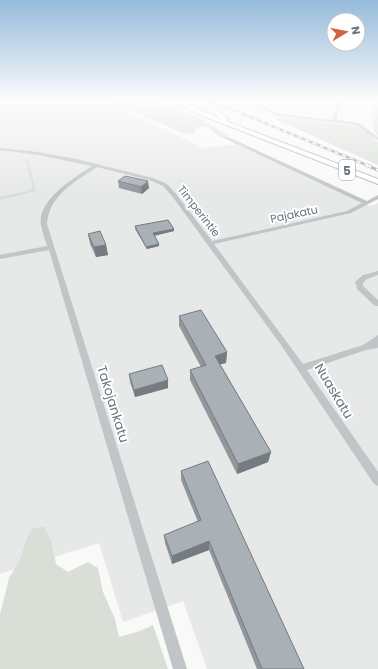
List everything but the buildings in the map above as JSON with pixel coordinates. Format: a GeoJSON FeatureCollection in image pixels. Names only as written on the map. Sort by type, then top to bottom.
{"type":"FeatureCollection","features":[{"type":"Feature","properties":{"kind":"highway","name":"5"},"geometry":{"type":"LineString","coordinates":[[248,131],[378,182]]}},
{"type":"Feature","properties":{"kind":"street"},"geometry":{"type":"LineString","coordinates":[[367,131],[378,139]]}},
{"type":"Feature","properties":{"kind":"street"},"geometry":{"type":"LineString","coordinates":[[226,137],[367,203]]}},
{"type":"Feature","properties":{"kind":"street","name":"Timperintie"},"geometry":{"type":"LineString","coordinates":[[0,149],[33,152],[151,179],[165,185],[211,243],[302,368]]}},
{"type":"Feature","properties":{"kind":"street","name":"Takojankatu"},"geometry":{"type":"LineString","coordinates":[[95,166],[62,192],[48,206],[44,218],[44,224],[180,669]]}},
{"type":"Feature","properties":{"kind":"street","name":"Pajakatu"},"geometry":{"type":"LineString","coordinates":[[211,243],[349,212],[378,197]]}},
{"type":"Feature","properties":{"kind":"street"},"geometry":{"type":"LineString","coordinates":[[0,257],[52,247]]}},
{"type":"Feature","properties":{"kind":"street"},"geometry":{"type":"LineString","coordinates":[[377,304],[360,288],[359,282],[365,277],[378,273]]}},
{"type":"Feature","properties":{"kind":"street","name":"Nuaskatu"},"geometry":{"type":"LineString","coordinates":[[365,347],[378,338]]}},
{"type":"Feature","properties":{"kind":"street","name":"Nuaskatu"},"geometry":{"type":"LineString","coordinates":[[378,345],[365,347],[302,368],[378,481]]}},
{"type":"Feature","properties":{"kind":"shaded area"},"geometry":{"type":"Polygon","coordinates":[[[0,131],[168,131],[204,148],[239,144],[370,206],[378,203],[378,669],[207,669],[183,601],[123,622],[99,543],[0,574],[0,131]]]}},
{"type":"Feature","properties":{"kind":"shaded area"},"geometry":{"type":"Polygon","coordinates":[[[179,131],[194,131],[194,134],[179,131]]]}},
{"type":"Feature","properties":{"kind":"shaded area"},"geometry":{"type":"Polygon","coordinates":[[[213,131],[222,131],[229,135],[221,138],[213,131]]]}},
{"type":"Feature","properties":{"kind":"shaded area"},"geometry":{"type":"Polygon","coordinates":[[[302,131],[366,131],[378,142],[378,165],[302,131]]]}},
{"type":"Feature","properties":{"kind":"shaded area"},"geometry":{"type":"Polygon","coordinates":[[[25,160],[28,161],[36,191],[0,200],[0,197],[27,191],[33,187],[25,160]]]}},
{"type":"Feature","properties":{"kind":"shaded area"},"geometry":{"type":"Polygon","coordinates":[[[44,527],[51,540],[56,564],[68,572],[88,562],[98,568],[103,592],[115,619],[119,637],[140,631],[153,625],[168,669],[0,669],[0,614],[9,578],[20,560],[27,538],[33,528],[44,527]]]}},
{"type":"Feature","properties":{"kind":"railway"},"geometry":{"type":"LineString","coordinates":[[285,131],[369,166]]}},
{"type":"Feature","properties":{"kind":"railway"},"geometry":{"type":"LineString","coordinates":[[366,165],[378,170]]}}]}
